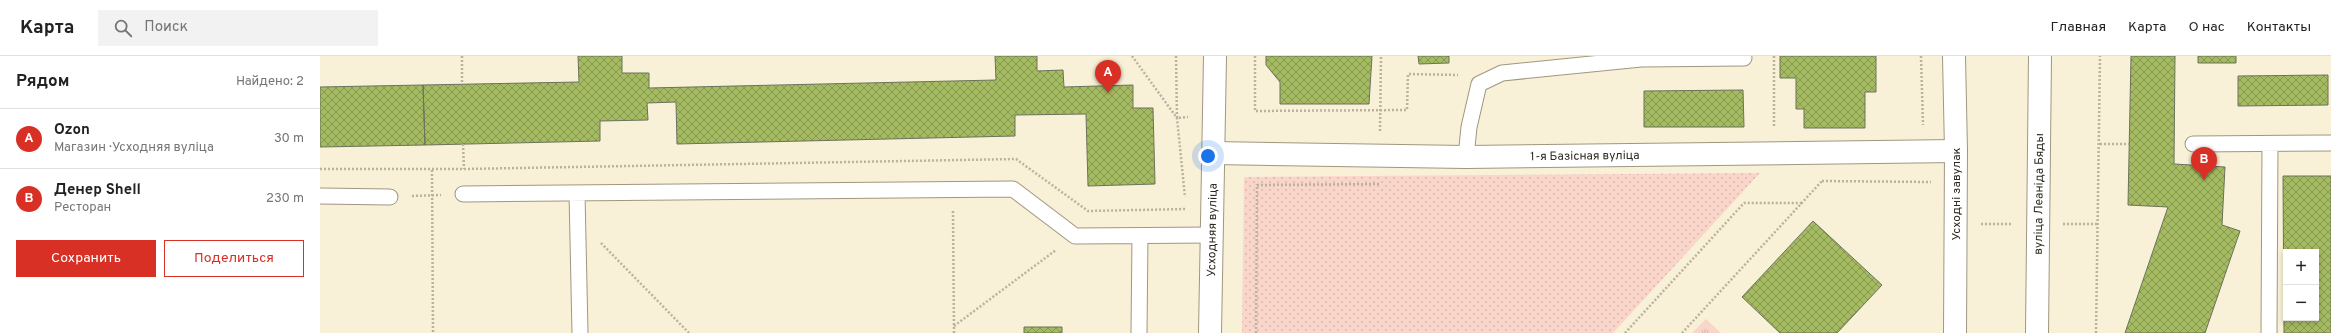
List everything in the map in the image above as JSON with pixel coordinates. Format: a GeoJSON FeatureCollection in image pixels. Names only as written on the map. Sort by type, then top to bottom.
{"type":"FeatureCollection","features":[{"type":"Feature","properties":{"kind":"street","name":"Усходняя вуліца"},"geometry":{"type":"LineString","coordinates":[[1210,333],[1213,235],[1215,56]]}},
{"type":"Feature","properties":{"kind":"street","name":"Усходні завулак"},"geometry":{"type":"LineString","coordinates":[[1954,56],[1956,151],[1955,333]]}},
{"type":"Feature","properties":{"kind":"street","name":"вуліца Леаніда Бяды"},"geometry":{"type":"LineString","coordinates":[[2037,333],[2040,56]]}},
{"type":"Feature","properties":{"kind":"street","name":"1-я Базісная вуліца"},"geometry":{"type":"LineString","coordinates":[[1213,153],[1466,157],[1956,151]]}},
{"type":"Feature","properties":{"kind":"lane"},"geometry":{"type":"LineString","coordinates":[[1466,157],[1469,128],[1478,84],[1502,73],[1641,59],[1744,58]]}},
{"type":"Feature","properties":{"kind":"lane"},"geometry":{"type":"LineString","coordinates":[[2193,144],[2331,143]]}},
{"type":"Feature","properties":{"kind":"lane"},"geometry":{"type":"LineString","coordinates":[[2269,333],[2270,144]]}},
{"type":"Feature","properties":{"kind":"lane"},"geometry":{"type":"LineString","coordinates":[[463,194],[1013,189],[1075,236],[1213,235]]}},
{"type":"Feature","properties":{"kind":"lane"},"geometry":{"type":"LineString","coordinates":[[580,333],[583,193]]}},
{"type":"Feature","properties":{"kind":"lane"},"geometry":{"type":"LineString","coordinates":[[320,196],[390,197]]}},
{"type":"Feature","properties":{"kind":"lane"},"geometry":{"type":"LineString","coordinates":[[1139,333],[1140,236]]}},
{"type":"Feature","properties":{"kind":"path"},"geometry":{"type":"LineString","coordinates":[[462,56],[462,84]]}},
{"type":"Feature","properties":{"kind":"path"},"geometry":{"type":"LineString","coordinates":[[1132,56],[1177,118]]}},
{"type":"Feature","properties":{"kind":"path"},"geometry":{"type":"LineString","coordinates":[[1255,56],[1256,111],[1407,110],[1408,74],[1461,75]]}},
{"type":"Feature","properties":{"kind":"path"},"geometry":{"type":"LineString","coordinates":[[1380,135],[1381,56]]}},
{"type":"Feature","properties":{"kind":"path"},"geometry":{"type":"LineString","coordinates":[[1774,56],[1775,134]]}},
{"type":"Feature","properties":{"kind":"path"},"geometry":{"type":"LineString","coordinates":[[1921,56],[1922,181]]}},
{"type":"Feature","properties":{"kind":"path"},"geometry":{"type":"LineString","coordinates":[[2096,333],[2100,144],[2100,56]]}},
{"type":"Feature","properties":{"kind":"path"},"geometry":{"type":"LineString","coordinates":[[463,144],[464,169]]}},
{"type":"Feature","properties":{"kind":"path"},"geometry":{"type":"LineString","coordinates":[[2100,144],[2130,144]]}},
{"type":"Feature","properties":{"kind":"path"},"geometry":{"type":"LineString","coordinates":[[953,161],[954,333]]}},
{"type":"Feature","properties":{"kind":"path"},"geometry":{"type":"LineString","coordinates":[[583,193],[590,167]]}},
{"type":"Feature","properties":{"kind":"path"},"geometry":{"type":"LineString","coordinates":[[432,169],[433,333]]}},
{"type":"Feature","properties":{"kind":"path"},"geometry":{"type":"LineString","coordinates":[[1682,333],[1822,181]]}},
{"type":"Feature","properties":{"kind":"path"},"geometry":{"type":"LineString","coordinates":[[1256,333],[1257,185]]}},
{"type":"Feature","properties":{"kind":"path"},"geometry":{"type":"LineString","coordinates":[[390,197],[463,194]]}},
{"type":"Feature","properties":{"kind":"path"},"geometry":{"type":"LineString","coordinates":[[1625,333],[1744,203],[1803,203]]}},
{"type":"Feature","properties":{"kind":"path"},"geometry":{"type":"LineString","coordinates":[[954,326],[1075,236],[1088,211]]}},
{"type":"Feature","properties":{"kind":"path"},"geometry":{"type":"LineString","coordinates":[[596,239],[689,333]]}},
{"type":"Feature","properties":{"kind":"green space"},"geometry":{"type":"Polygon","coordinates":[[[1760,173],[1613,333],[1242,333],[1244,177],[1760,173]]]}},
{"type":"Feature","properties":{"kind":"green space"},"geometry":{"type":"Polygon","coordinates":[[[1706,319],[1721,333],[1692,333],[1706,319]]]}},
{"type":"Feature","properties":{"kind":"building"},"geometry":{"type":"Polygon","coordinates":[[[578,56],[622,56],[622,73],[649,73],[649,88],[996,80],[995,56],[1037,56],[1037,71],[1063,70],[1064,87],[1133,85],[1133,108],[1153,108],[1155,184],[1088,186],[1086,114],[1015,115],[1015,136],[677,144],[676,102],[647,103],[648,120],[600,121],[600,141],[425,145],[423,85],[579,82],[578,56]]]}},
{"type":"Feature","properties":{"kind":"building"},"geometry":{"type":"Polygon","coordinates":[[[1266,56],[1372,56],[1369,104],[1280,104],[1280,82],[1266,65],[1266,56]]]}},
{"type":"Feature","properties":{"kind":"building"},"geometry":{"type":"Polygon","coordinates":[[[1418,56],[1449,56],[1449,63],[1419,64],[1418,56]]]}},
{"type":"Feature","properties":{"kind":"building"},"geometry":{"type":"Polygon","coordinates":[[[1780,56],[1876,56],[1876,92],[1865,92],[1865,128],[1804,128],[1804,109],[1796,109],[1796,78],[1780,78],[1780,56]]]}},
{"type":"Feature","properties":{"kind":"building"},"geometry":{"type":"Polygon","coordinates":[[[2131,56],[2175,56],[2174,164],[2225,167],[2222,225],[2240,231],[2205,333],[2125,333],[2168,207],[2128,205],[2131,56]]]}},
{"type":"Feature","properties":{"kind":"building"},"geometry":{"type":"Polygon","coordinates":[[[2198,56],[2236,56],[2236,63],[2198,63],[2198,56]]]}},
{"type":"Feature","properties":{"kind":"building"},"geometry":{"type":"Polygon","coordinates":[[[2328,75],[2328,105],[2238,106],[2238,76],[2328,75]]]}},
{"type":"Feature","properties":{"kind":"building"},"geometry":{"type":"Polygon","coordinates":[[[423,85],[425,145],[320,147],[320,87],[423,85]]]}},
{"type":"Feature","properties":{"kind":"building"},"geometry":{"type":"Polygon","coordinates":[[[1743,90],[1744,127],[1644,127],[1644,91],[1743,90]]]}},
{"type":"Feature","properties":{"kind":"building"},"geometry":{"type":"Polygon","coordinates":[[[2283,176],[2331,176],[2331,333],[2284,333],[2284,321],[2319,321],[2319,249],[2283,249],[2283,176]]]}},
{"type":"Feature","properties":{"kind":"building"},"geometry":{"type":"Polygon","coordinates":[[[1813,221],[1882,285],[1837,333],[1780,333],[1742,297],[1813,221]]]}},
{"type":"Feature","properties":{"kind":"building"},"geometry":{"type":"Polygon","coordinates":[[[1024,327],[1062,327],[1062,333],[1024,333],[1024,327]]]}},
{"type":"Feature","properties":{"kind":"place","name":"Ozon"},"geometry":{"type":"Point","coordinates":[1108,93]}},
{"type":"Feature","properties":{"kind":"place","name":"Денер Shell"},"geometry":{"type":"Point","coordinates":[2204,180]}}]}
